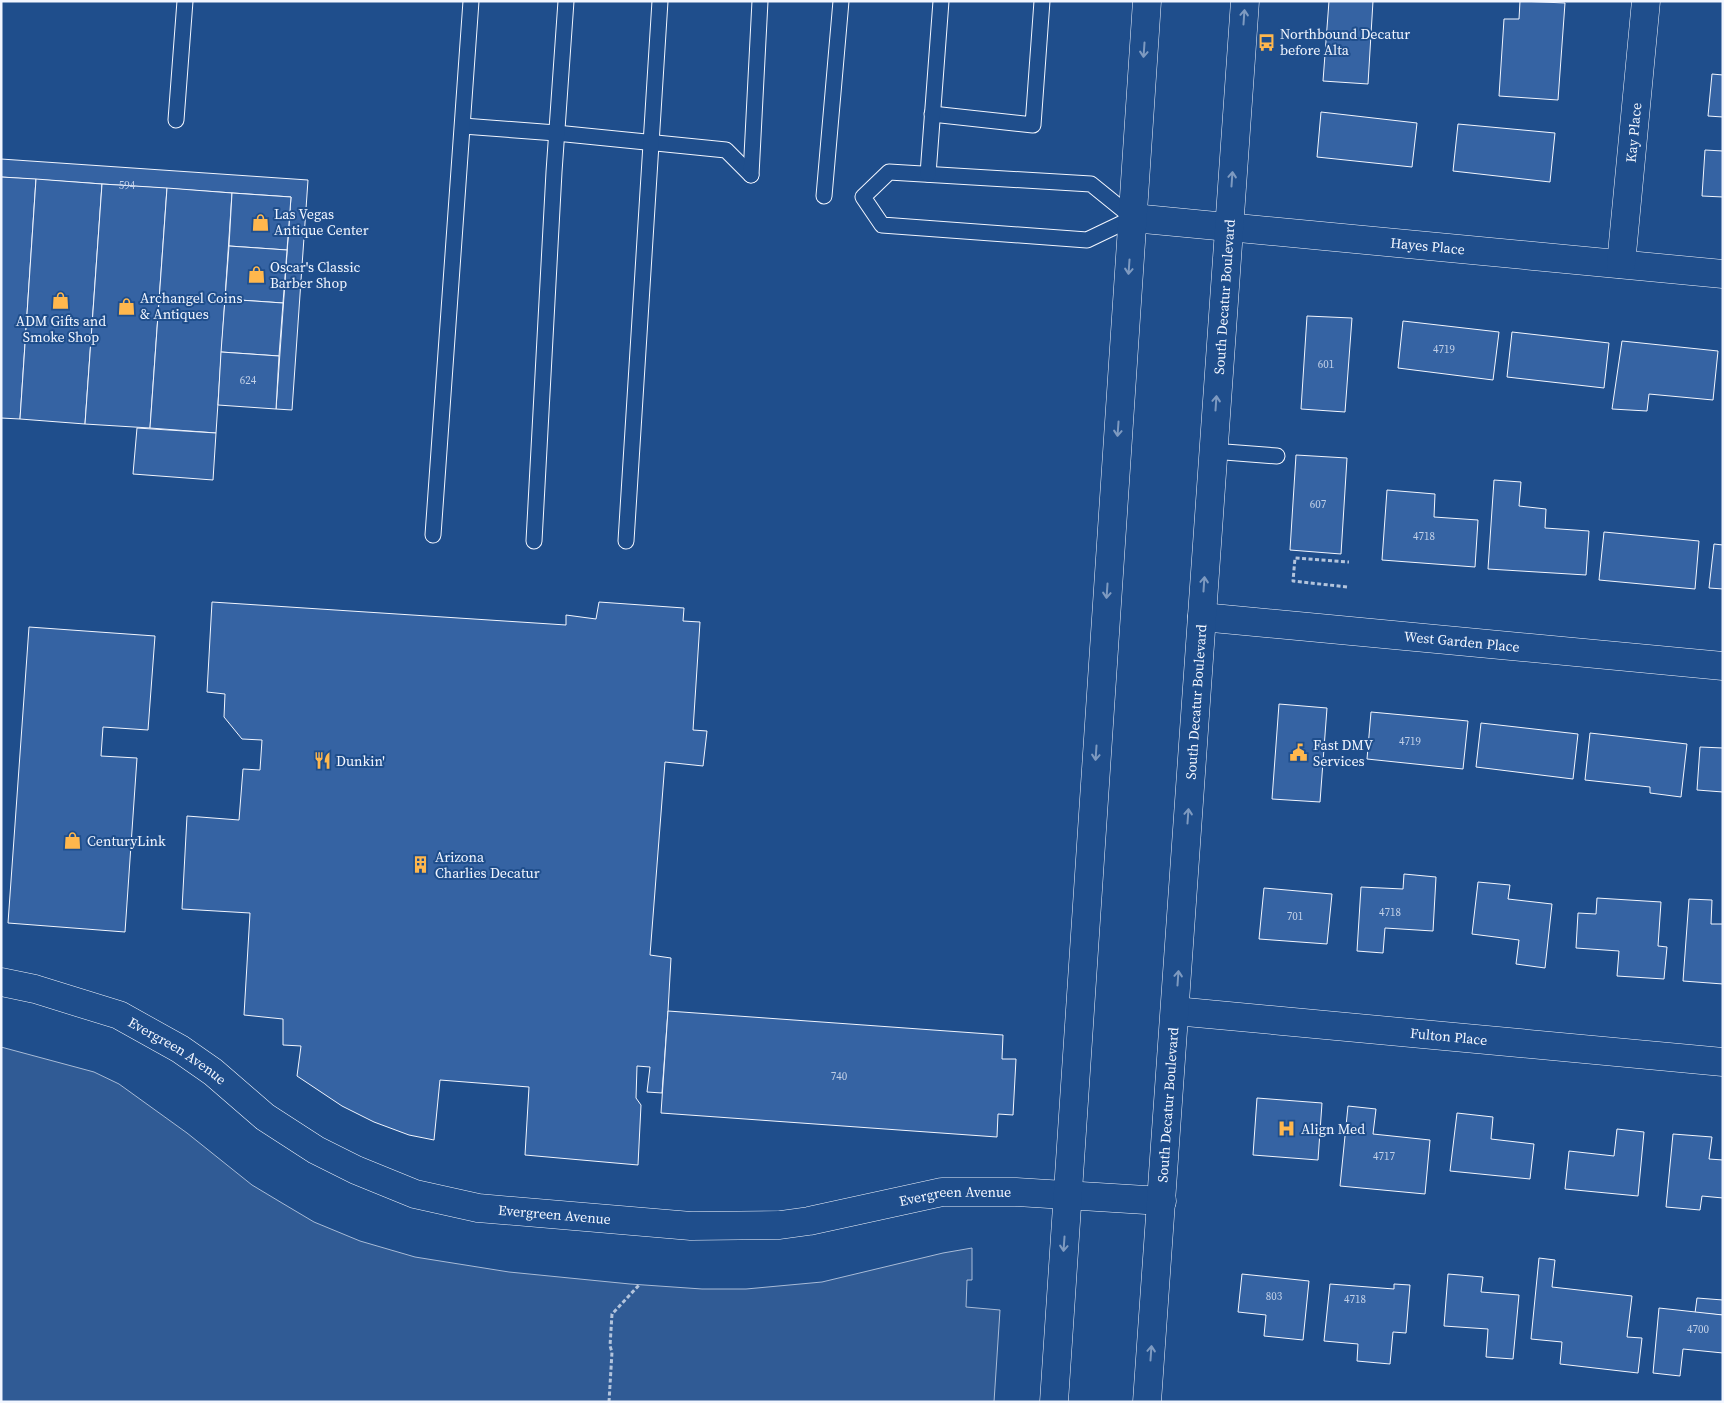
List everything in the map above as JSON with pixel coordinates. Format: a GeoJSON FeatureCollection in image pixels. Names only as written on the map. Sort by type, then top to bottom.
{"type":"FeatureCollection","features":[{"type":"Feature","properties":{"kind":"street"},"geometry":{"type":"LineString","coordinates":[[1054,1402],[1147,1]]}},
{"type":"Feature","properties":{"kind":"street","name":"South Decatur Boulevard"},"geometry":{"type":"LineString","coordinates":[[1147,1402],[1176,1011],[1212,451],[1245,1]]}},
{"type":"Feature","properties":{"kind":"street","name":"Kay Place"},"geometry":{"type":"LineString","coordinates":[[1621,264],[1646,1]]}},
{"type":"Feature","properties":{"kind":"street","name":"Hayes Place"},"geometry":{"type":"LineString","coordinates":[[1133,218],[1723,274]]}},
{"type":"Feature","properties":{"kind":"street","name":"West Garden Place"},"geometry":{"type":"LineString","coordinates":[[1202,617],[1723,666]]}},
{"type":"Feature","properties":{"kind":"street","name":"Evergreen Avenue"},"geometry":{"type":"LineString","coordinates":[[1,982],[35,988],[119,1015],[180,1049],[213,1072],[265,1117],[316,1150],[356,1170],[415,1194],[478,1208],[691,1226],[757,1226],[809,1221],[942,1192],[970,1191],[1162,1201]]}},
{"type":"Feature","properties":{"kind":"street","name":"Fulton Place"},"geometry":{"type":"LineString","coordinates":[[1176,1011],[1723,1062]]}},
{"type":"Feature","properties":{"kind":"lane"},"geometry":{"type":"LineString","coordinates":[[176,120],[185,1]]}},
{"type":"Feature","properties":{"kind":"lane"},"geometry":{"type":"LineString","coordinates":[[433,535],[471,1]]}},
{"type":"Feature","properties":{"kind":"lane"},"geometry":{"type":"LineString","coordinates":[[534,542],[556,133],[566,1]]}},
{"type":"Feature","properties":{"kind":"lane"},"geometry":{"type":"LineString","coordinates":[[626,541],[660,1]]}},
{"type":"Feature","properties":{"kind":"lane"},"geometry":{"type":"LineString","coordinates":[[463,126],[726,150],[751,175],[760,1]]}},
{"type":"Feature","properties":{"kind":"lane"},"geometry":{"type":"LineString","coordinates":[[824,196],[841,1]]}},
{"type":"Feature","properties":{"kind":"lane"},"geometry":{"type":"LineString","coordinates":[[928,174],[941,1]]}},
{"type":"Feature","properties":{"kind":"lane"},"geometry":{"type":"LineString","coordinates":[[932,114],[1033,125],[1042,1]]}},
{"type":"Feature","properties":{"kind":"lane"},"geometry":{"type":"LineString","coordinates":[[889,172],[1091,184],[1133,218],[1087,240],[882,224],[863,197],[889,172]]}},
{"type":"Feature","properties":{"kind":"lane"},"geometry":{"type":"LineString","coordinates":[[1212,451],[1276,456]]}},
{"type":"Feature","properties":{"kind":"path"},"geometry":{"type":"LineString","coordinates":[[1347,587],[1292,582],[1295,558],[1349,562]]}},
{"type":"Feature","properties":{"kind":"path"},"geometry":{"type":"LineString","coordinates":[[609,1402],[612,1314],[640,1284]]}},
{"type":"Feature","properties":{"kind":"shaded area"},"geometry":{"type":"Polygon","coordinates":[[[1,1047],[94,1072],[119,1084],[187,1133],[252,1185],[314,1222],[360,1241],[415,1257],[509,1272],[630,1284],[702,1289],[746,1289],[822,1282],[943,1253],[972,1248],[972,1280],[967,1280],[966,1307],[1000,1310],[994,1402],[1,1402],[1,1047]]]}},
{"type":"Feature","properties":{"kind":"building"},"geometry":{"type":"Polygon","coordinates":[[[1329,1],[1373,1],[1368,84],[1323,81],[1329,1]]]}},
{"type":"Feature","properties":{"kind":"building"},"geometry":{"type":"Polygon","coordinates":[[[1520,1],[1565,3],[1558,100],[1499,96],[1504,19],[1519,19],[1520,1]]]}},
{"type":"Feature","properties":{"kind":"building"},"geometry":{"type":"Polygon","coordinates":[[[1712,74],[1723,75],[1723,117],[1708,116],[1712,74]]]}},
{"type":"Feature","properties":{"kind":"building"},"geometry":{"type":"Polygon","coordinates":[[[1321,112],[1417,123],[1412,167],[1317,157],[1321,112]]]}},
{"type":"Feature","properties":{"kind":"building"},"geometry":{"type":"Polygon","coordinates":[[[1458,124],[1555,133],[1550,182],[1453,171],[1458,124]]]}},
{"type":"Feature","properties":{"kind":"building"},"geometry":{"type":"Polygon","coordinates":[[[1705,150],[1723,151],[1723,197],[1702,196],[1705,150]]]}},
{"type":"Feature","properties":{"kind":"building"},"geometry":{"type":"Polygon","coordinates":[[[1,159],[308,180],[292,410],[276,409],[291,197],[1,177],[1,159]]]}},
{"type":"Feature","properties":{"kind":"building"},"geometry":{"type":"Polygon","coordinates":[[[1,177],[36,179],[20,419],[1,418],[1,177]]]}},
{"type":"Feature","properties":{"kind":"building","name":"ADM Gifts and Smoke Shop"},"geometry":{"type":"Polygon","coordinates":[[[36,179],[102,184],[85,424],[20,419],[36,179]]]}},
{"type":"Feature","properties":{"kind":"building","name":"Archangel Coins & Antiques"},"geometry":{"type":"Polygon","coordinates":[[[102,184],[167,188],[150,428],[85,424],[102,184]]]}},
{"type":"Feature","properties":{"kind":"building"},"geometry":{"type":"Polygon","coordinates":[[[167,188],[232,193],[216,433],[150,428],[167,188]]]}},
{"type":"Feature","properties":{"kind":"building","name":"Las Vegas Antique Center"},"geometry":{"type":"Polygon","coordinates":[[[232,193],[291,197],[287,250],[229,246],[232,193]]]}},
{"type":"Feature","properties":{"kind":"building","name":"Oscar's Classic Barber Shop"},"geometry":{"type":"Polygon","coordinates":[[[229,246],[287,250],[283,303],[225,299],[229,246]]]}},
{"type":"Feature","properties":{"kind":"building"},"geometry":{"type":"Polygon","coordinates":[[[225,299],[283,303],[279,356],[221,352],[225,299]]]}},
{"type":"Feature","properties":{"kind":"building"},"geometry":{"type":"Polygon","coordinates":[[[1307,316],[1352,318],[1345,412],[1301,409],[1307,316]]]}},
{"type":"Feature","properties":{"kind":"building"},"geometry":{"type":"Polygon","coordinates":[[[1403,321],[1499,332],[1493,380],[1398,368],[1403,321]]]}},
{"type":"Feature","properties":{"kind":"building"},"geometry":{"type":"Polygon","coordinates":[[[1512,332],[1609,343],[1604,388],[1507,377],[1512,332]]]}},
{"type":"Feature","properties":{"kind":"building"},"geometry":{"type":"Polygon","coordinates":[[[1622,341],[1718,351],[1713,400],[1649,394],[1647,411],[1612,409],[1622,341]]]}},
{"type":"Feature","properties":{"kind":"building"},"geometry":{"type":"Polygon","coordinates":[[[221,352],[279,356],[276,409],[218,405],[221,352]]]}},
{"type":"Feature","properties":{"kind":"building"},"geometry":{"type":"Polygon","coordinates":[[[137,428],[216,433],[213,480],[133,474],[137,428]]]}},
{"type":"Feature","properties":{"kind":"building"},"geometry":{"type":"Polygon","coordinates":[[[1296,455],[1347,458],[1341,554],[1290,550],[1296,455]]]}},
{"type":"Feature","properties":{"kind":"building"},"geometry":{"type":"Polygon","coordinates":[[[1494,480],[1521,482],[1519,506],[1546,509],[1545,528],[1589,531],[1586,575],[1488,569],[1494,480]]]}},
{"type":"Feature","properties":{"kind":"building"},"geometry":{"type":"Polygon","coordinates":[[[1387,490],[1435,494],[1434,517],[1478,520],[1475,567],[1382,560],[1387,490]]]}},
{"type":"Feature","properties":{"kind":"building"},"geometry":{"type":"Polygon","coordinates":[[[1604,532],[1699,541],[1695,589],[1599,580],[1604,532]]]}},
{"type":"Feature","properties":{"kind":"building"},"geometry":{"type":"Polygon","coordinates":[[[1714,544],[1723,545],[1723,589],[1709,588],[1714,544]]]}},
{"type":"Feature","properties":{"kind":"building","name":"Arizona Charlies Decatur"},"geometry":{"type":"Polygon","coordinates":[[[212,602],[566,625],[566,615],[596,619],[599,602],[684,608],[683,621],[700,622],[693,730],[707,731],[703,766],[665,762],[650,955],[671,958],[668,1011],[662,1093],[647,1092],[650,1067],[637,1066],[636,1098],[641,1105],[638,1165],[525,1155],[529,1087],[440,1080],[434,1140],[409,1135],[374,1122],[342,1106],[297,1076],[301,1046],[283,1045],[283,1019],[244,1015],[250,913],[182,909],[187,816],[239,820],[243,769],[260,770],[262,740],[242,739],[224,717],[225,694],[207,692],[212,602]]]}},
{"type":"Feature","properties":{"kind":"building","name":"CenturyLink"},"geometry":{"type":"Polygon","coordinates":[[[29,627],[155,636],[148,730],[103,727],[101,756],[137,758],[125,932],[8,923],[29,627]]]}},
{"type":"Feature","properties":{"kind":"building","name":"Fast DMV Services"},"geometry":{"type":"Polygon","coordinates":[[[1279,704],[1327,708],[1320,802],[1272,799],[1279,704]]]}},
{"type":"Feature","properties":{"kind":"building"},"geometry":{"type":"Polygon","coordinates":[[[1371,712],[1468,721],[1463,769],[1367,759],[1371,712]]]}},
{"type":"Feature","properties":{"kind":"building"},"geometry":{"type":"Polygon","coordinates":[[[1481,723],[1578,734],[1573,779],[1476,767],[1481,723]]]}},
{"type":"Feature","properties":{"kind":"building"},"geometry":{"type":"Polygon","coordinates":[[[1590,733],[1687,744],[1681,797],[1650,793],[1650,787],[1585,780],[1590,733]]]}},
{"type":"Feature","properties":{"kind":"building"},"geometry":{"type":"Polygon","coordinates":[[[1700,747],[1723,748],[1723,792],[1697,790],[1700,747]]]}},
{"type":"Feature","properties":{"kind":"building"},"geometry":{"type":"Polygon","coordinates":[[[1404,874],[1436,877],[1433,931],[1385,928],[1383,953],[1357,951],[1361,887],[1403,889],[1404,874]]]}},
{"type":"Feature","properties":{"kind":"building"},"geometry":{"type":"Polygon","coordinates":[[[1478,882],[1510,885],[1508,899],[1552,904],[1545,968],[1516,964],[1519,940],[1472,934],[1478,882]]]}},
{"type":"Feature","properties":{"kind":"building"},"geometry":{"type":"Polygon","coordinates":[[[1264,888],[1332,894],[1327,944],[1259,939],[1264,888]]]}},
{"type":"Feature","properties":{"kind":"building"},"geometry":{"type":"Polygon","coordinates":[[[1597,898],[1661,902],[1658,946],[1667,947],[1664,979],[1617,976],[1619,951],[1576,948],[1578,913],[1596,914],[1597,898]]]}},
{"type":"Feature","properties":{"kind":"building"},"geometry":{"type":"Polygon","coordinates":[[[1689,899],[1712,900],[1711,924],[1723,924],[1723,984],[1683,981],[1689,899]]]}},
{"type":"Feature","properties":{"kind":"building"},"geometry":{"type":"Polygon","coordinates":[[[668,1011],[1003,1035],[1002,1059],[1016,1059],[1013,1115],[998,1114],[997,1137],[661,1113],[668,1011]]]}},
{"type":"Feature","properties":{"kind":"building","name":"Align Med"},"geometry":{"type":"Polygon","coordinates":[[[1257,1098],[1322,1103],[1318,1160],[1253,1155],[1257,1098]]]}},
{"type":"Feature","properties":{"kind":"building"},"geometry":{"type":"Polygon","coordinates":[[[1348,1106],[1376,1109],[1373,1134],[1430,1140],[1425,1194],[1340,1186],[1348,1106]]]}},
{"type":"Feature","properties":{"kind":"building"},"geometry":{"type":"Polygon","coordinates":[[[1457,1113],[1493,1117],[1491,1139],[1534,1144],[1530,1179],[1450,1171],[1457,1113]]]}},
{"type":"Feature","properties":{"kind":"building"},"geometry":{"type":"Polygon","coordinates":[[[1617,1129],[1644,1132],[1638,1196],[1565,1189],[1569,1151],[1614,1156],[1617,1129]]]}},
{"type":"Feature","properties":{"kind":"building"},"geometry":{"type":"Polygon","coordinates":[[[1673,1134],[1712,1137],[1709,1159],[1723,1160],[1723,1198],[1702,1196],[1700,1210],[1666,1207],[1673,1134]]]}},
{"type":"Feature","properties":{"kind":"building"},"geometry":{"type":"Polygon","coordinates":[[[1539,1258],[1555,1260],[1552,1287],[1632,1296],[1627,1337],[1642,1338],[1638,1373],[1560,1364],[1562,1342],[1531,1339],[1539,1258]]]}},
{"type":"Feature","properties":{"kind":"building"},"geometry":{"type":"Polygon","coordinates":[[[1242,1274],[1309,1281],[1303,1340],[1264,1336],[1266,1315],[1238,1312],[1242,1274]]]}},
{"type":"Feature","properties":{"kind":"building"},"geometry":{"type":"Polygon","coordinates":[[[1448,1274],[1483,1277],[1481,1292],[1519,1295],[1513,1359],[1486,1357],[1488,1329],[1444,1326],[1448,1274]]]}},
{"type":"Feature","properties":{"kind":"building"},"geometry":{"type":"Polygon","coordinates":[[[1330,1284],[1394,1289],[1394,1284],[1410,1285],[1406,1333],[1393,1332],[1390,1364],[1357,1361],[1358,1344],[1324,1341],[1330,1284]]]}},
{"type":"Feature","properties":{"kind":"building"},"geometry":{"type":"Polygon","coordinates":[[[1697,1298],[1723,1300],[1723,1315],[1695,1313],[1697,1298]]]}},
{"type":"Feature","properties":{"kind":"building"},"geometry":{"type":"Polygon","coordinates":[[[1659,1308],[1723,1315],[1723,1353],[1683,1349],[1680,1376],[1653,1373],[1659,1308]]]}},
{"type":"Feature","properties":{"kind":"place","name":"Northbound Decatur before Alta"},"geometry":{"type":"Point","coordinates":[1266,42]}},
{"type":"Feature","properties":{"kind":"place","name":"Las Vegas Antique Center"},"geometry":{"type":"Point","coordinates":[260,222]}},
{"type":"Feature","properties":{"kind":"place","name":"Oscar's Classic Barber Shop"},"geometry":{"type":"Point","coordinates":[256,275]}},
{"type":"Feature","properties":{"kind":"place","name":"ADM Gifts and Smoke Shop"},"geometry":{"type":"Point","coordinates":[61,301]}},
{"type":"Feature","properties":{"kind":"place","name":"Archangel Coins & Antiques"},"geometry":{"type":"Point","coordinates":[126,306]}},
{"type":"Feature","properties":{"kind":"place","name":"Fast DMV Services"},"geometry":{"type":"Point","coordinates":[1299,753]}},
{"type":"Feature","properties":{"kind":"place","name":"Dunkin'"},"geometry":{"type":"Point","coordinates":[322,761]}},
{"type":"Feature","properties":{"kind":"place","name":"CenturyLink"},"geometry":{"type":"Point","coordinates":[73,841]}},
{"type":"Feature","properties":{"kind":"place","name":"Arizona Charlies Decatur"},"geometry":{"type":"Point","coordinates":[421,865]}},
{"type":"Feature","properties":{"kind":"place","name":"Align Med"},"geometry":{"type":"Point","coordinates":[1287,1129]}}]}
